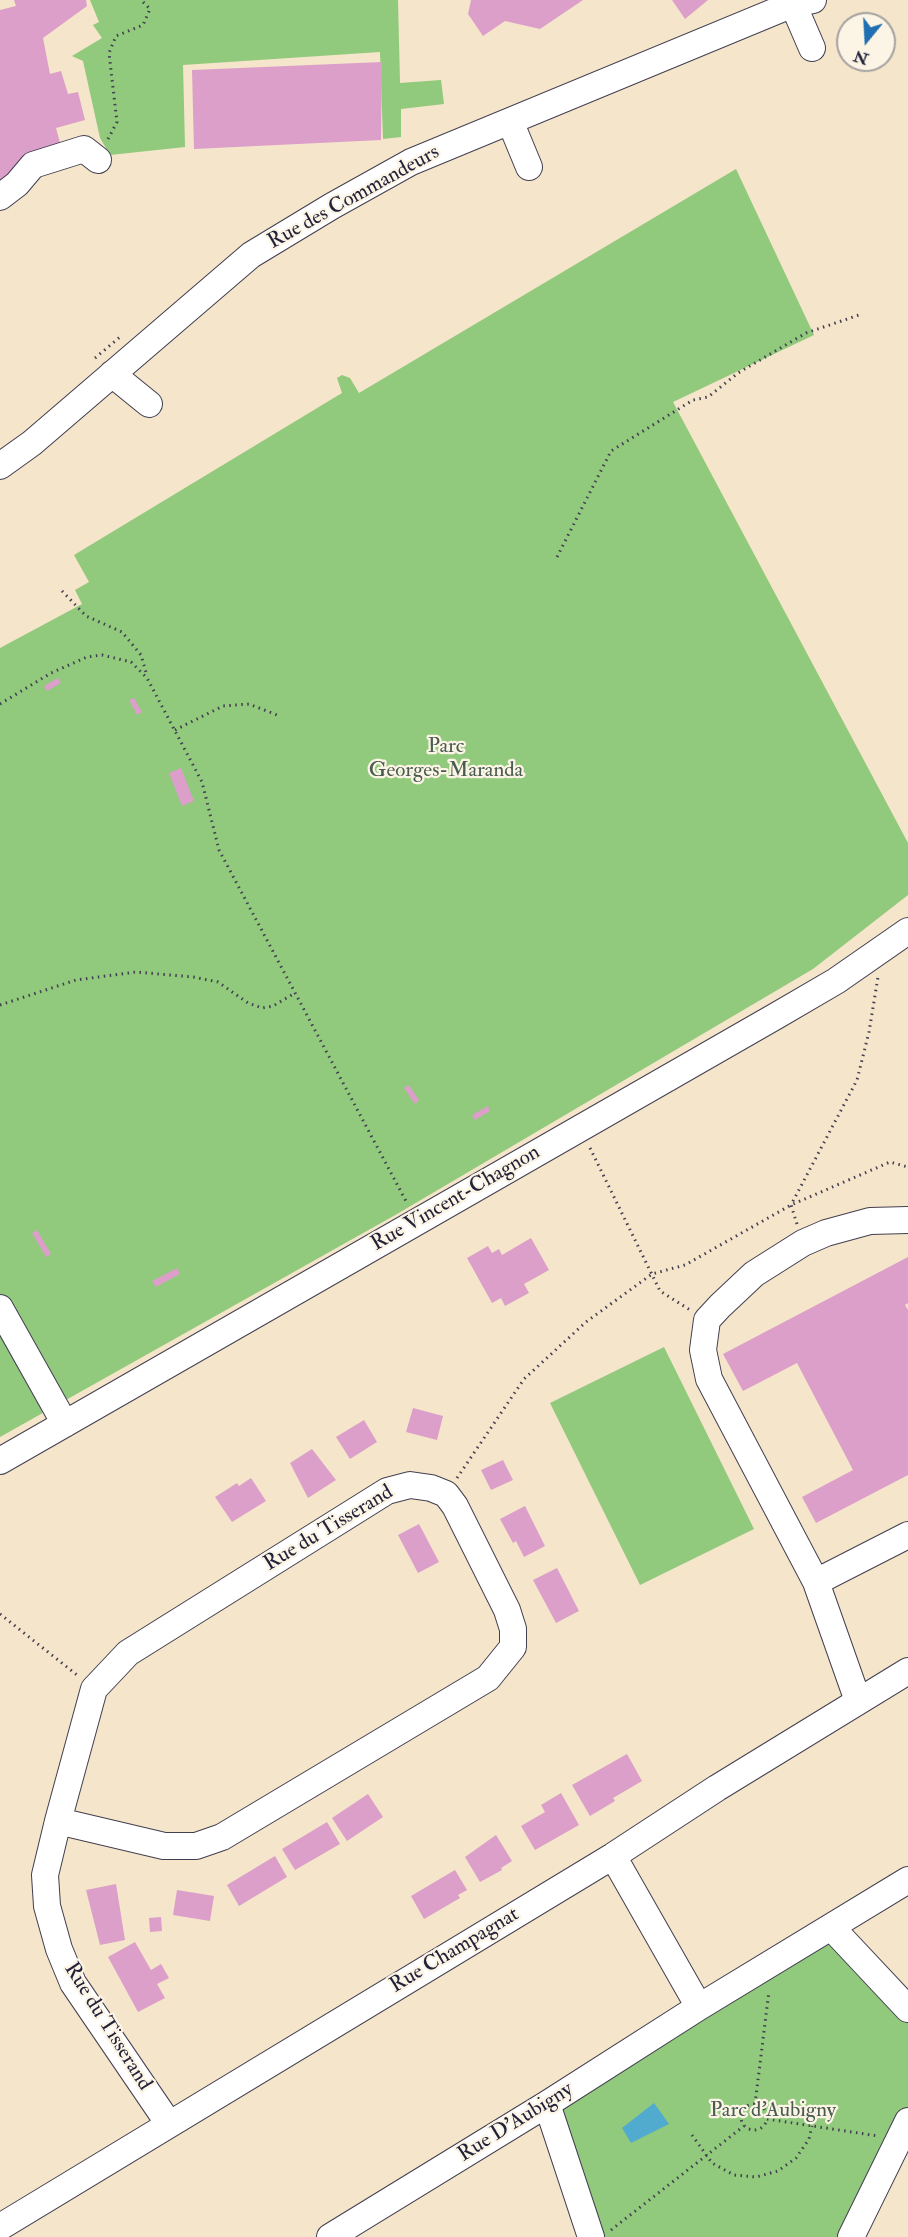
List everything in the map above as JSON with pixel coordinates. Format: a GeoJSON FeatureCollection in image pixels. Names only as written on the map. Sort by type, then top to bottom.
{"type":"FeatureCollection","features":[{"type":"Feature","properties":{"kind":"street"},"geometry":{"type":"LineString","coordinates":[[801,1],[812,48]]}},
{"type":"Feature","properties":{"kind":"street","name":"Rue des Commandeurs"},"geometry":{"type":"LineString","coordinates":[[0,466],[32,443],[251,255],[332,206],[411,162],[801,1]]}},
{"type":"Feature","properties":{"kind":"street"},"geometry":{"type":"LineString","coordinates":[[510,121],[529,167]]}},
{"type":"Feature","properties":{"kind":"street"},"geometry":{"type":"LineString","coordinates":[[0,197],[17,184],[33,165],[84,149],[98,160]]}},
{"type":"Feature","properties":{"kind":"street"},"geometry":{"type":"LineString","coordinates":[[112,374],[149,404]]}},
{"type":"Feature","properties":{"kind":"street","name":"Rue Vincent-Chagnon"},"geometry":{"type":"LineString","coordinates":[[0,1461],[826,987],[908,931]]}},
{"type":"Feature","properties":{"kind":"street"},"geometry":{"type":"LineString","coordinates":[[858,1701],[816,1582],[709,1378],[703,1350],[707,1320],[754,1274],[803,1243],[826,1233],[870,1221],[908,1220]]}},
{"type":"Feature","properties":{"kind":"street"},"geometry":{"type":"LineString","coordinates":[[0,1308],[65,1424]]}},
{"type":"Feature","properties":{"kind":"street","name":"Rue du Tisserand"},"geometry":{"type":"LineString","coordinates":[[170,2124],[73,1983],[59,1949],[47,1906],[45,1875],[94,1689],[128,1653],[387,1491],[410,1485],[447,1494]]}},
{"type":"Feature","properties":{"kind":"street"},"geometry":{"type":"LineString","coordinates":[[58,1821],[164,1846],[196,1846],[222,1837],[488,1678],[513,1647],[513,1629],[502,1600],[447,1494]]}},
{"type":"Feature","properties":{"kind":"street"},"geometry":{"type":"LineString","coordinates":[[816,1582],[908,1534]]}},
{"type":"Feature","properties":{"kind":"street","name":"Rue Champagnat"},"geometry":{"type":"LineString","coordinates":[[0,2227],[612,1856],[908,1671]]}},
{"type":"Feature","properties":{"kind":"street"},"geometry":{"type":"LineString","coordinates":[[612,1856],[699,2007]]}},
{"type":"Feature","properties":{"kind":"street","name":"Rue D'Aubigny"},"geometry":{"type":"LineString","coordinates":[[330,2237],[908,1880]]}},
{"type":"Feature","properties":{"kind":"street"},"geometry":{"type":"LineString","coordinates":[[832,1928],[908,2009]]}},
{"type":"Feature","properties":{"kind":"street"},"geometry":{"type":"LineString","coordinates":[[547,2104],[591,2237]]}},
{"type":"Feature","properties":{"kind":"street"},"geometry":{"type":"LineString","coordinates":[[850,2237],[904,2131]]}},
{"type":"Feature","properties":{"kind":"path"},"geometry":{"type":"LineString","coordinates":[[98,160],[117,122],[109,53],[116,36],[142,25],[150,9],[141,0]]}},
{"type":"Feature","properties":{"kind":"path"},"geometry":{"type":"LineString","coordinates":[[557,557],[610,451],[693,400],[708,397],[738,373],[806,333],[862,314]]}},
{"type":"Feature","properties":{"kind":"path"},"geometry":{"type":"LineString","coordinates":[[62,591],[86,616],[122,632],[141,655],[146,665],[147,678]]}},
{"type":"Feature","properties":{"kind":"path"},"geometry":{"type":"LineString","coordinates":[[0,704],[51,673],[87,657],[119,658],[131,662],[147,678],[202,782],[219,850],[417,1220]]}},
{"type":"Feature","properties":{"kind":"path"},"geometry":{"type":"LineString","coordinates":[[175,730],[223,706],[249,704],[277,715]]}},
{"type":"Feature","properties":{"kind":"path"},"geometry":{"type":"LineString","coordinates":[[803,1243],[791,1205],[857,1080],[869,1032],[878,978],[887,947]]}},
{"type":"Feature","properties":{"kind":"path"},"geometry":{"type":"LineString","coordinates":[[0,1005],[76,980],[136,972],[193,977],[218,982],[248,1003],[261,1008],[273,1006],[295,993]]}},
{"type":"Feature","properties":{"kind":"path"},"geometry":{"type":"LineString","coordinates":[[580,1128],[660,1291],[707,1320]]}},
{"type":"Feature","properties":{"kind":"path"},"geometry":{"type":"LineString","coordinates":[[447,1494],[524,1379],[586,1322],[652,1274],[685,1265],[791,1205],[890,1162],[908,1167]]}},
{"type":"Feature","properties":{"kind":"path"},"geometry":{"type":"LineString","coordinates":[[0,1614],[94,1689]]}},
{"type":"Feature","properties":{"kind":"path"},"geometry":{"type":"LineString","coordinates":[[755,2104],[773,1962]]}},
{"type":"Feature","properties":{"kind":"path"},"geometry":{"type":"LineString","coordinates":[[744,2126],[757,2130],[765,2126],[767,2119],[765,2110],[755,2104]]}},
{"type":"Feature","properties":{"kind":"path"},"geometry":{"type":"LineString","coordinates":[[744,2126],[741,2118],[743,2110],[755,2104]]}},
{"type":"Feature","properties":{"kind":"path"},"geometry":{"type":"LineString","coordinates":[[767,2119],[812,2126],[904,2131]]}},
{"type":"Feature","properties":{"kind":"path"},"geometry":{"type":"LineString","coordinates":[[602,2237],[744,2126]]}},
{"type":"Feature","properties":{"kind":"path"},"geometry":{"type":"LineString","coordinates":[[692,2135],[706,2157],[724,2171],[745,2177],[767,2175],[778,2171],[796,2158],[809,2139],[812,2126]]}},
{"type":"Feature","properties":{"kind":"green space"},"geometry":{"type":"Polygon","coordinates":[[[90,0],[398,0],[400,83],[441,80],[444,104],[401,109],[401,137],[383,139],[380,52],[183,65],[185,147],[110,155],[100,138],[83,61],[72,56],[102,38],[93,25],[99,22],[90,0]]]}},
{"type":"Feature","properties":{"kind":"green space","name":"Parc Georges-Maranda"},"geometry":{"type":"Polygon","coordinates":[[[736,169],[814,335],[673,402],[908,843],[908,895],[813,969],[397,1214],[0,1437],[0,648],[82,604],[75,590],[89,582],[74,555],[342,393],[337,378],[342,375],[350,378],[359,393],[736,169]]]}},
{"type":"Feature","properties":{"kind":"green space"},"geometry":{"type":"Polygon","coordinates":[[[664,1347],[754,1529],[640,1585],[550,1403],[664,1347]]]}},
{"type":"Feature","properties":{"kind":"green space","name":"Parc d'Aubigny"},"geometry":{"type":"Polygon","coordinates":[[[832,1928],[908,2009],[908,2121],[851,2237],[591,2237],[547,2104],[832,1928]]]}},
{"type":"Feature","properties":{"kind":"water"},"geometry":{"type":"Polygon","coordinates":[[[654,2103],[669,2124],[631,2143],[622,2128],[654,2103]]]}},
{"type":"Feature","properties":{"kind":"building"},"geometry":{"type":"Polygon","coordinates":[[[14,0],[86,0],[87,6],[43,38],[50,74],[61,71],[68,94],[78,92],[85,120],[56,128],[65,161],[0,181],[0,10],[16,6],[14,0]]]}},
{"type":"Feature","properties":{"kind":"building"},"geometry":{"type":"Polygon","coordinates":[[[471,0],[583,0],[540,29],[505,21],[483,36],[468,14],[471,0]]]}},
{"type":"Feature","properties":{"kind":"building"},"geometry":{"type":"Polygon","coordinates":[[[672,0],[708,0],[685,19],[672,0]]]}},
{"type":"Feature","properties":{"kind":"building"},"geometry":{"type":"Polygon","coordinates":[[[382,62],[381,140],[194,149],[192,70],[382,62]]]}},
{"type":"Feature","properties":{"kind":"building"},"geometry":{"type":"Polygon","coordinates":[[[58,678],[61,683],[47,691],[44,686],[58,678]]]}},
{"type":"Feature","properties":{"kind":"building"},"geometry":{"type":"Polygon","coordinates":[[[134,698],[142,712],[137,715],[129,700],[134,698]]]}},
{"type":"Feature","properties":{"kind":"building"},"geometry":{"type":"Polygon","coordinates":[[[181,768],[194,801],[182,806],[169,773],[181,768]]]}},
{"type":"Feature","properties":{"kind":"building"},"geometry":{"type":"Polygon","coordinates":[[[409,1085],[419,1100],[415,1104],[404,1088],[409,1085]]]}},
{"type":"Feature","properties":{"kind":"building"},"geometry":{"type":"Polygon","coordinates":[[[488,1106],[490,1111],[475,1120],[472,1115],[488,1106]]]}},
{"type":"Feature","properties":{"kind":"building"},"geometry":{"type":"Polygon","coordinates":[[[37,1230],[51,1254],[46,1257],[32,1233],[37,1230]]]}},
{"type":"Feature","properties":{"kind":"building"},"geometry":{"type":"Polygon","coordinates":[[[531,1238],[549,1270],[524,1284],[529,1293],[505,1306],[501,1298],[492,1303],[467,1258],[488,1246],[492,1253],[499,1249],[502,1255],[531,1238]]]}},
{"type":"Feature","properties":{"kind":"building"},"geometry":{"type":"Polygon","coordinates":[[[908,1257],[908,1303],[905,1305],[908,1310],[908,1475],[816,1523],[802,1497],[853,1470],[797,1363],[743,1391],[723,1354],[908,1257]]]}},
{"type":"Feature","properties":{"kind":"building"},"geometry":{"type":"Polygon","coordinates":[[[177,1268],[180,1274],[156,1287],[152,1281],[177,1268]]]}},
{"type":"Feature","properties":{"kind":"building"},"geometry":{"type":"Polygon","coordinates":[[[413,1408],[443,1416],[437,1440],[406,1432],[413,1408]]]}},
{"type":"Feature","properties":{"kind":"building"},"geometry":{"type":"Polygon","coordinates":[[[364,1420],[377,1442],[350,1459],[336,1437],[364,1420]]]}},
{"type":"Feature","properties":{"kind":"building"},"geometry":{"type":"Polygon","coordinates":[[[312,1449],[336,1480],[308,1498],[290,1463],[312,1449]]]}},
{"type":"Feature","properties":{"kind":"building"},"geometry":{"type":"Polygon","coordinates":[[[503,1460],[513,1480],[491,1490],[481,1470],[503,1460]]]}},
{"type":"Feature","properties":{"kind":"building"},"geometry":{"type":"Polygon","coordinates":[[[251,1478],[266,1501],[232,1522],[215,1497],[237,1483],[239,1486],[251,1478]]]}},
{"type":"Feature","properties":{"kind":"building"},"geometry":{"type":"Polygon","coordinates":[[[525,1506],[545,1546],[524,1557],[516,1541],[513,1543],[500,1519],[525,1506]]]}},
{"type":"Feature","properties":{"kind":"building"},"geometry":{"type":"Polygon","coordinates":[[[419,1524],[439,1562],[418,1573],[398,1535],[419,1524]]]}},
{"type":"Feature","properties":{"kind":"building"},"geometry":{"type":"Polygon","coordinates":[[[557,1568],[579,1611],[556,1623],[533,1580],[557,1568]]]}},
{"type":"Feature","properties":{"kind":"building"},"geometry":{"type":"Polygon","coordinates":[[[627,1754],[642,1781],[613,1798],[615,1801],[590,1816],[572,1785],[627,1754]]]}},
{"type":"Feature","properties":{"kind":"building"},"geometry":{"type":"Polygon","coordinates":[[[561,1793],[579,1825],[535,1850],[521,1826],[545,1812],[541,1805],[561,1793]]]}},
{"type":"Feature","properties":{"kind":"building"},"geometry":{"type":"Polygon","coordinates":[[[368,1794],[383,1817],[347,1841],[332,1818],[368,1794]]]}},
{"type":"Feature","properties":{"kind":"building"},"geometry":{"type":"Polygon","coordinates":[[[327,1822],[340,1844],[295,1870],[282,1849],[327,1822]]]}},
{"type":"Feature","properties":{"kind":"building"},"geometry":{"type":"Polygon","coordinates":[[[496,1835],[512,1861],[501,1868],[502,1870],[480,1882],[465,1857],[496,1835]]]}},
{"type":"Feature","properties":{"kind":"building"},"geometry":{"type":"Polygon","coordinates":[[[275,1856],[287,1877],[239,1906],[227,1885],[275,1856]]]}},
{"type":"Feature","properties":{"kind":"building"},"geometry":{"type":"Polygon","coordinates":[[[455,1870],[467,1890],[458,1895],[460,1898],[424,1919],[411,1896],[455,1870]]]}},
{"type":"Feature","properties":{"kind":"building"},"geometry":{"type":"Polygon","coordinates":[[[116,1884],[125,1940],[100,1945],[86,1890],[116,1884]]]}},
{"type":"Feature","properties":{"kind":"building"},"geometry":{"type":"Polygon","coordinates":[[[177,1890],[214,1896],[210,1921],[173,1915],[177,1890]]]}},
{"type":"Feature","properties":{"kind":"building"},"geometry":{"type":"Polygon","coordinates":[[[161,1917],[162,1931],[150,1932],[149,1918],[161,1917]]]}},
{"type":"Feature","properties":{"kind":"building"},"geometry":{"type":"Polygon","coordinates":[[[135,1942],[151,1970],[161,1964],[169,1978],[157,1984],[165,1998],[138,2012],[108,1957],[135,1942]]]}}]}
